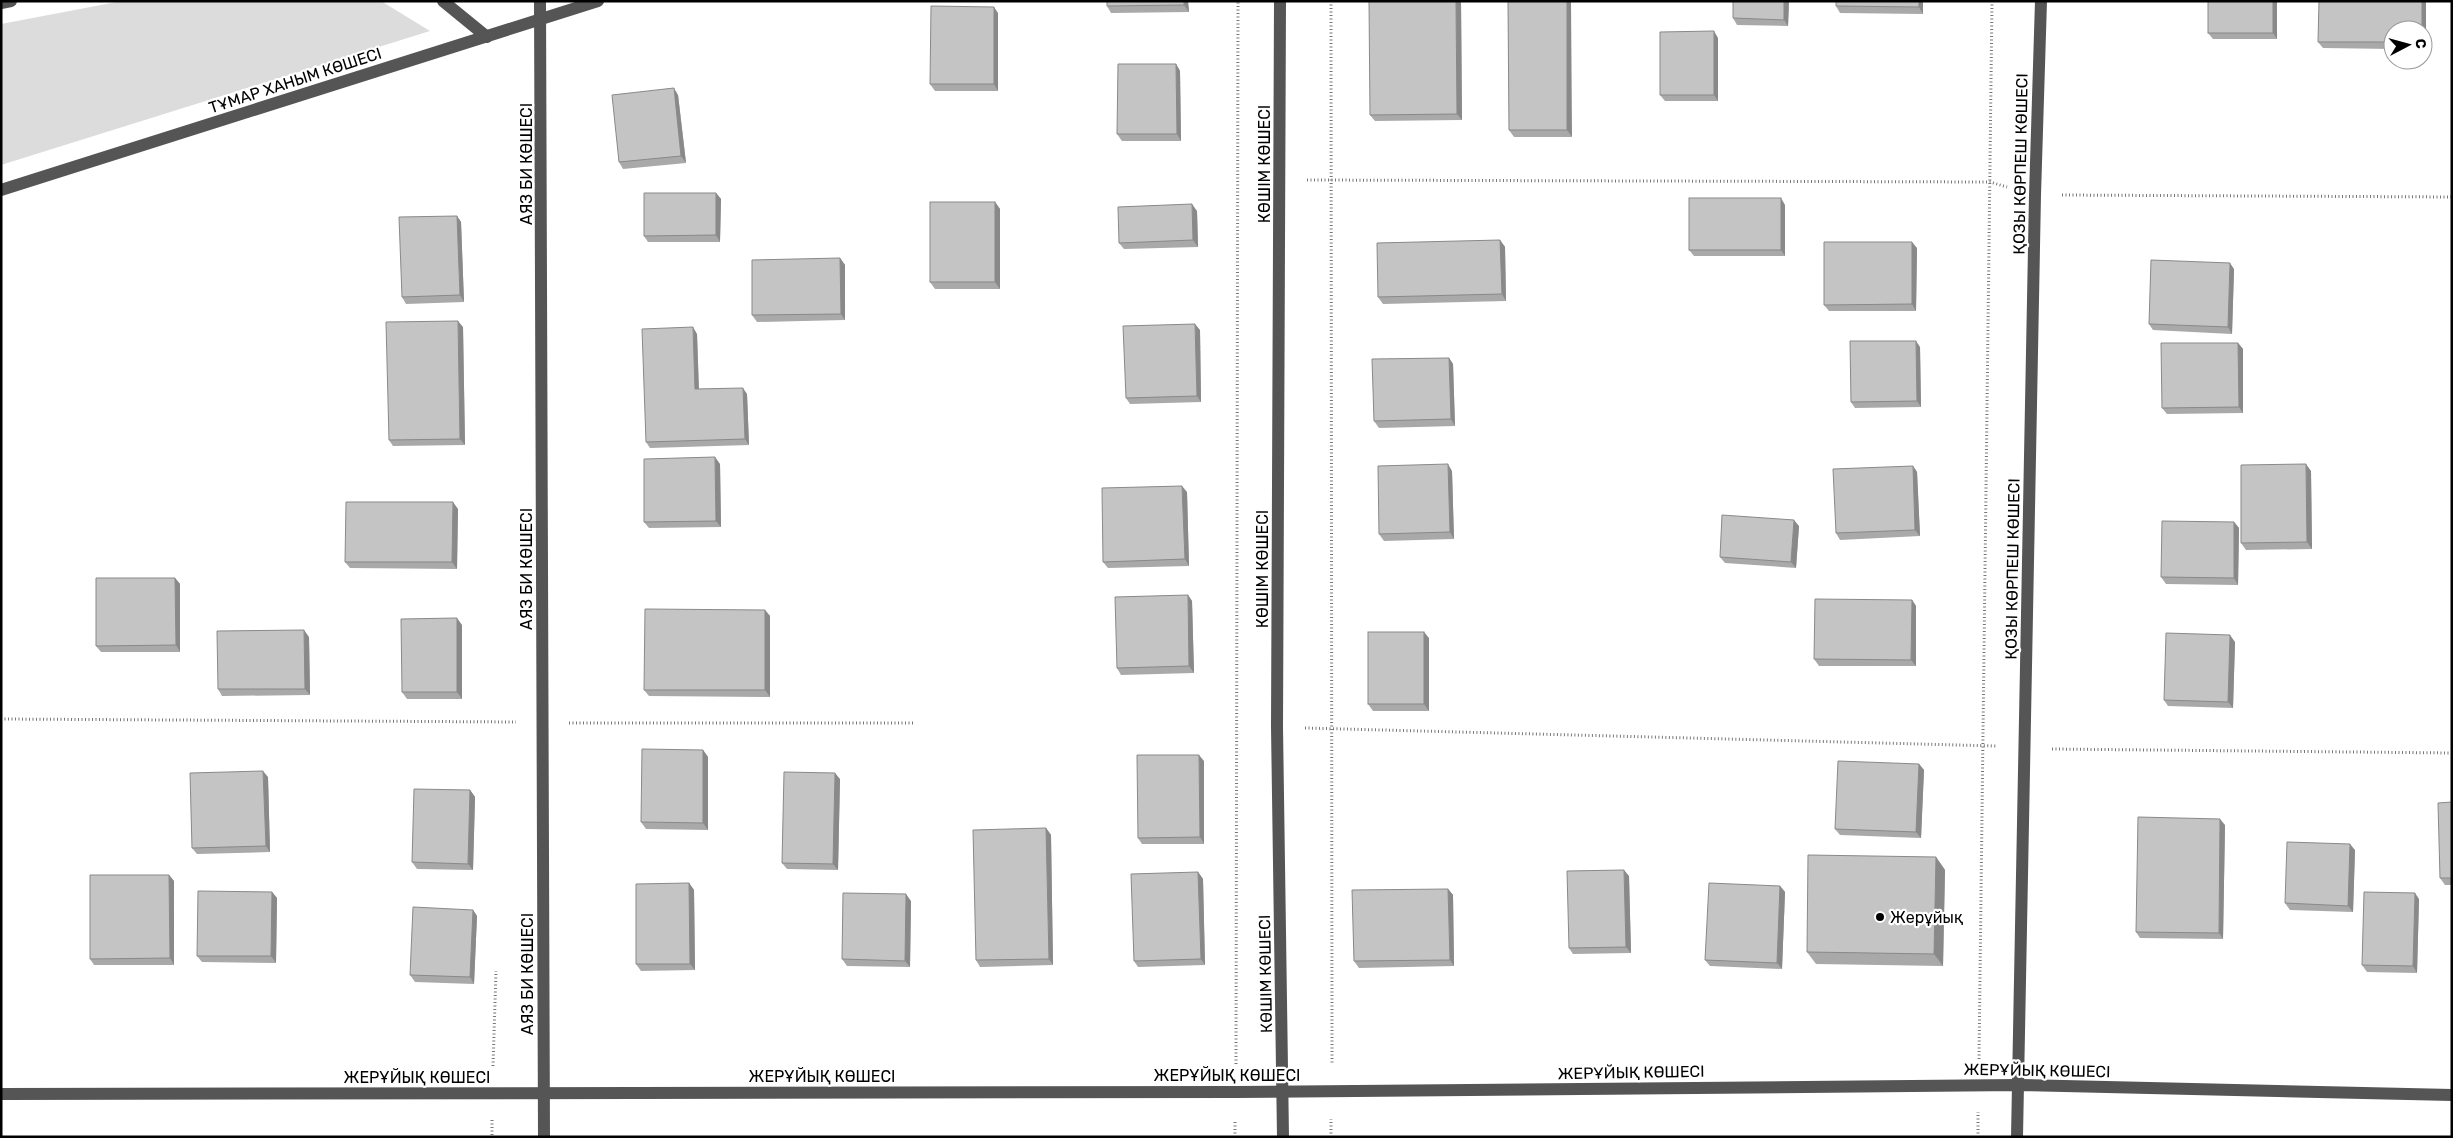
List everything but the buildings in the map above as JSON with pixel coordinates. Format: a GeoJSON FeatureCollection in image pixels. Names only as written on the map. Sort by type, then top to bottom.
{"type":"FeatureCollection","features":[{"type":"Feature","properties":{"kind":"street"},"geometry":{"type":"LineString","coordinates":[[1,3],[11,1]]}},
{"type":"Feature","properties":{"kind":"street"},"geometry":{"type":"LineString","coordinates":[[443,1],[487,36]]}},
{"type":"Feature","properties":{"kind":"street","name":"АЯЗ БИ КӨШЕСІ"},"geometry":{"type":"LineString","coordinates":[[540,1],[542,19],[544,1137]]}},
{"type":"Feature","properties":{"kind":"street","name":"ТҰМАР ХАНЫМ КӨШЕСІ"},"geometry":{"type":"LineString","coordinates":[[1,190],[598,1]]}},
{"type":"Feature","properties":{"kind":"street","name":"КӨШІМ КӨШЕСІ"},"geometry":{"type":"LineString","coordinates":[[1280,1],[1277,727],[1284,1091],[1283,1137]]}},
{"type":"Feature","properties":{"kind":"street","name":"ҚОЗЫ КӨРПЕШ КӨШЕСІ"},"geometry":{"type":"LineString","coordinates":[[2017,1137],[2026,749],[2035,195],[2041,1]]}},
{"type":"Feature","properties":{"kind":"street","name":"ЖЕРҰЙЫҚ КӨШЕСІ"},"geometry":{"type":"LineString","coordinates":[[1,1094],[1236,1092],[2018,1085],[2452,1095]]}},
{"type":"Feature","properties":{"kind":"path"},"geometry":{"type":"LineString","coordinates":[[1235,1137],[1238,1]]}},
{"type":"Feature","properties":{"kind":"path"},"geometry":{"type":"LineString","coordinates":[[1331,1],[1331,1137]]}},
{"type":"Feature","properties":{"kind":"path"},"geometry":{"type":"LineString","coordinates":[[1978,1137],[1992,1]]}},
{"type":"Feature","properties":{"kind":"path"},"geometry":{"type":"LineString","coordinates":[[1280,179],[1330,182],[1990,182],[2035,195],[2452,197]]}},
{"type":"Feature","properties":{"kind":"path"},"geometry":{"type":"LineString","coordinates":[[1,719],[915,723]]}},
{"type":"Feature","properties":{"kind":"path"},"geometry":{"type":"LineString","coordinates":[[1277,727],[1332,730],[1982,744],[2026,749],[2452,753]]}},
{"type":"Feature","properties":{"kind":"path"},"geometry":{"type":"LineString","coordinates":[[492,1137],[496,971]]}},
{"type":"Feature","properties":{"kind":"shaded area"},"geometry":{"type":"Polygon","coordinates":[[[122,1],[381,1],[430,31],[1,165],[1,24],[122,1]]]}},
{"type":"Feature","properties":{"kind":"place","name":"Жерұйық"},"geometry":{"type":"Point","coordinates":[1880,917]}}]}
